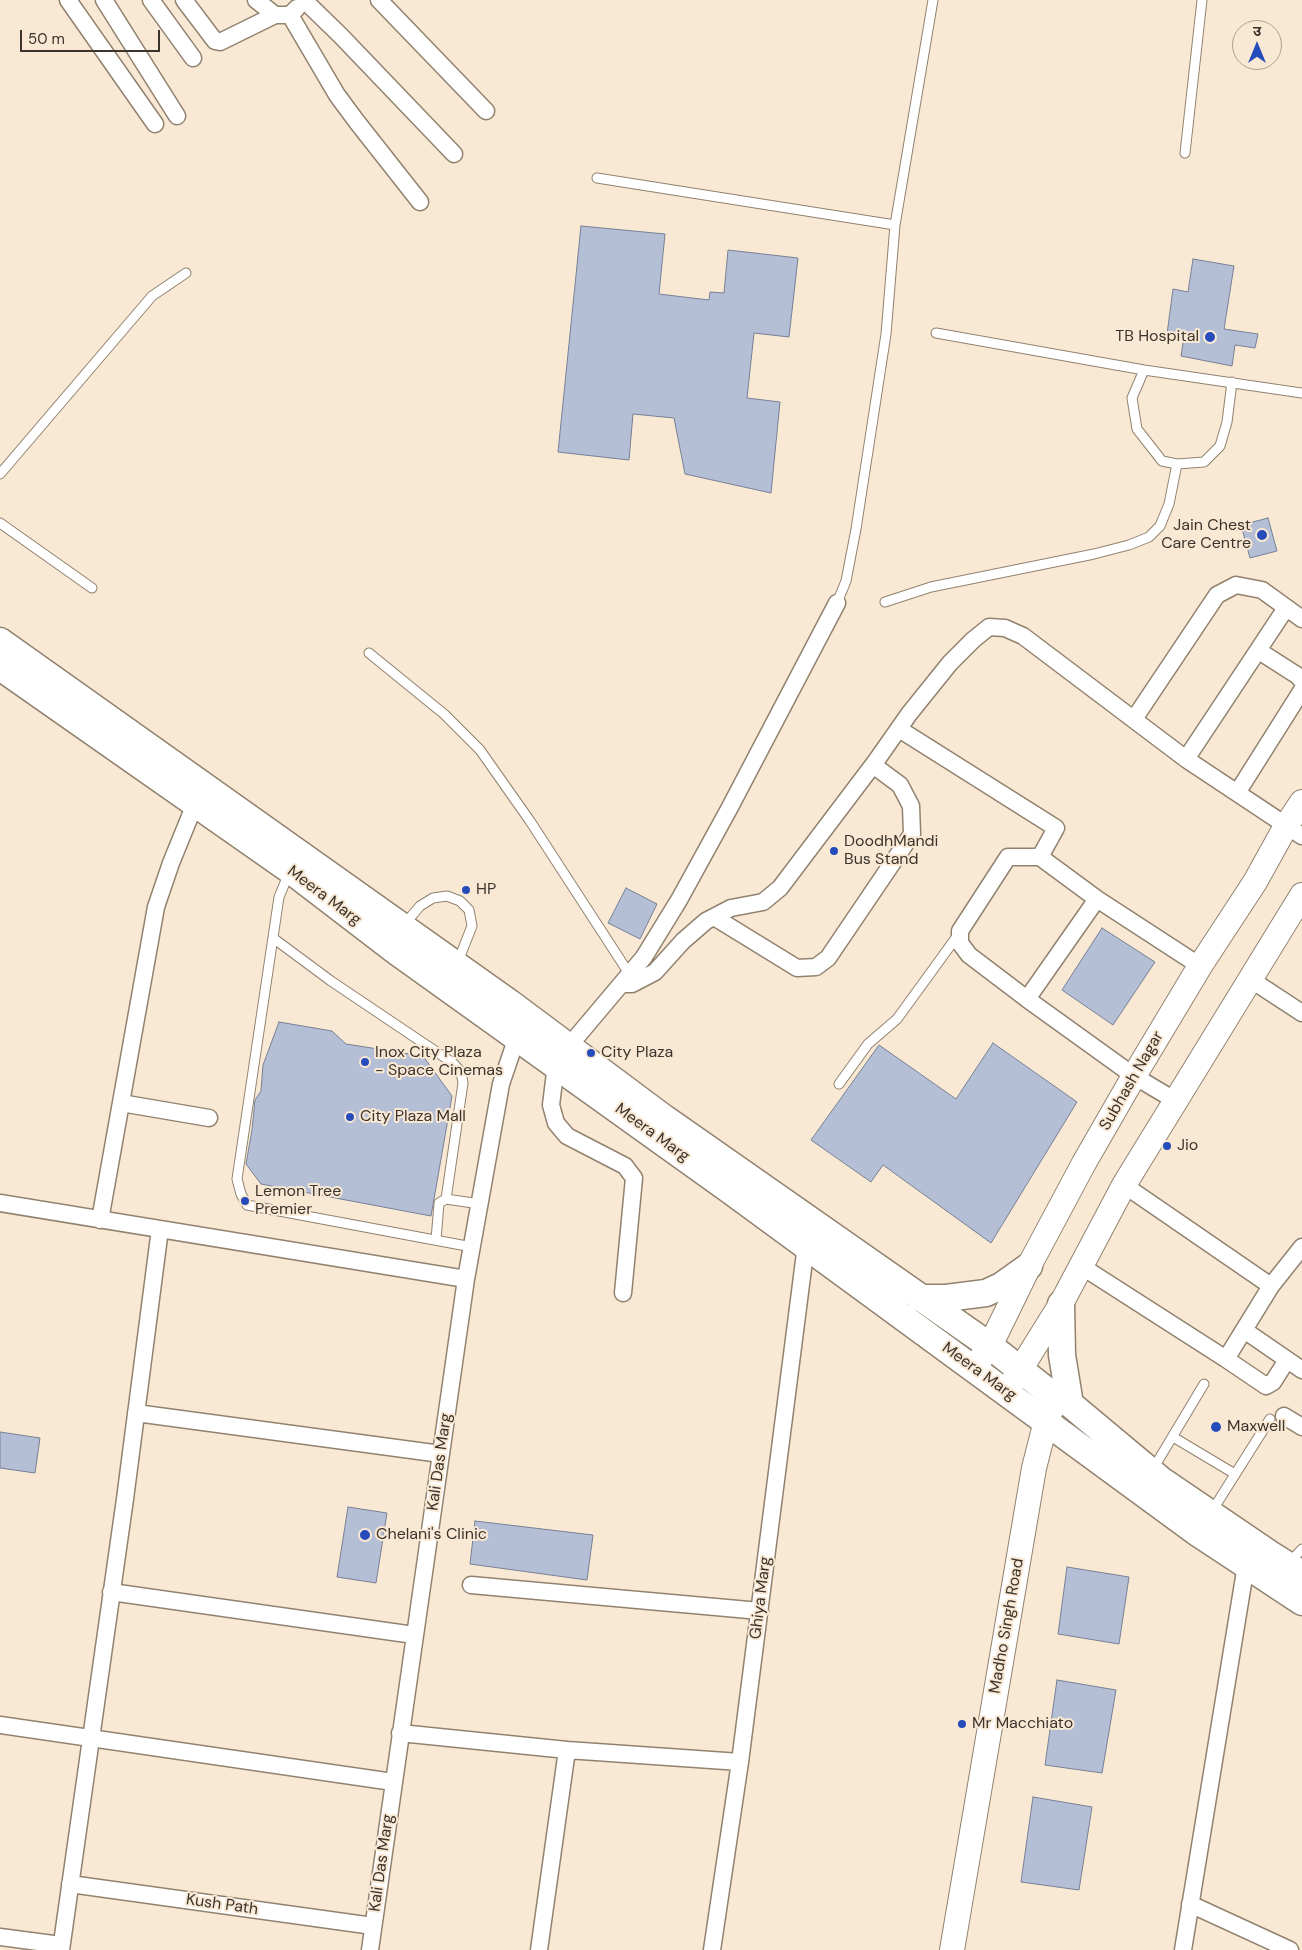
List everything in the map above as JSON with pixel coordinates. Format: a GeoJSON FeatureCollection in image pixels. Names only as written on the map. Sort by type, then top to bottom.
{"type":"FeatureCollection","features":[{"type":"Feature","properties":{"kind":"main road","name":"Meera Marg"},"geometry":{"type":"LineString","coordinates":[[3,656],[196,804],[290,870],[397,952],[524,1028],[563,1055],[664,1118],[990,1346],[1050,1393],[1064,1400],[1152,1472],[1210,1513],[1297,1562]]}},
{"type":"Feature","properties":{"kind":"main road","name":"Meera Marg"},"geometry":{"type":"LineString","coordinates":[[3,656],[403,926],[456,964],[524,1028]]}},
{"type":"Feature","properties":{"kind":"main road","name":"Meera Marg"},"geometry":{"type":"LineString","coordinates":[[563,1055],[806,1245],[1199,1534],[1302,1602]]}},
{"type":"Feature","properties":{"kind":"main road"},"geometry":{"type":"LineString","coordinates":[[920,1298],[946,1298],[986,1293],[1001,1286],[1029,1266]]}},
{"type":"Feature","properties":{"kind":"main road"},"geometry":{"type":"LineString","coordinates":[[1060,1304],[1064,1400]]}},
{"type":"Feature","properties":{"kind":"street"},"geometry":{"type":"LineString","coordinates":[[68,0],[156,124]]}},
{"type":"Feature","properties":{"kind":"street"},"geometry":{"type":"LineString","coordinates":[[104,0],[177,116]]}},
{"type":"Feature","properties":{"kind":"street"},"geometry":{"type":"LineString","coordinates":[[151,0],[193,58]]}},
{"type":"Feature","properties":{"kind":"street"},"geometry":{"type":"LineString","coordinates":[[184,0],[215,41],[220,42],[283,15],[308,1],[454,154]]}},
{"type":"Feature","properties":{"kind":"street"},"geometry":{"type":"LineString","coordinates":[[256,0],[283,15],[356,122],[420,202]]}},
{"type":"Feature","properties":{"kind":"street"},"geometry":{"type":"LineString","coordinates":[[380,0],[486,111]]}},
{"type":"Feature","properties":{"kind":"street"},"geometry":{"type":"LineString","coordinates":[[1134,719],[1217,595],[1236,585],[1262,590],[1302,619]]}},
{"type":"Feature","properties":{"kind":"street"},"geometry":{"type":"LineString","coordinates":[[623,1293],[634,1178],[625,1166],[567,1136],[556,1123],[551,1105],[563,1055],[644,956],[679,900],[730,809],[837,603]]}},
{"type":"Feature","properties":{"kind":"street"},"geometry":{"type":"LineString","coordinates":[[1186,758],[1286,608]]}},
{"type":"Feature","properties":{"kind":"street"},"geometry":{"type":"LineString","coordinates":[[626,980],[632,984],[655,972],[683,941],[706,921],[731,908],[763,902],[780,888],[900,729],[909,714],[950,663],[989,627],[1005,628],[1023,636],[1186,758],[1294,831]]}},
{"type":"Feature","properties":{"kind":"street"},"geometry":{"type":"LineString","coordinates":[[1259,651],[1298,676],[1302,681]]}},
{"type":"Feature","properties":{"kind":"street"},"geometry":{"type":"LineString","coordinates":[[1237,793],[1302,690]]}},
{"type":"Feature","properties":{"kind":"street"},"geometry":{"type":"LineString","coordinates":[[900,729],[1056,828],[1040,857]]}},
{"type":"Feature","properties":{"kind":"street"},"geometry":{"type":"LineString","coordinates":[[714,917],[797,968],[816,967],[828,958],[912,834],[911,806],[900,784],[872,765]]}},
{"type":"Feature","properties":{"kind":"street","name":"Subhash Nagar"},"geometry":{"type":"LineString","coordinates":[[974,1368],[990,1346],[1029,1266],[1084,1163],[1134,1076],[1200,966],[1255,882],[1294,831],[1302,802]]}},
{"type":"Feature","properties":{"kind":"street"},"geometry":{"type":"LineString","coordinates":[[100,1220],[156,907],[171,863],[196,804]]}},
{"type":"Feature","properties":{"kind":"street"},"geometry":{"type":"LineString","coordinates":[[1176,1101],[1134,1076],[969,955],[960,942],[960,931],[1008,857],[1040,857],[1098,899],[1200,966]]}},
{"type":"Feature","properties":{"kind":"street"},"geometry":{"type":"LineString","coordinates":[[1007,1392],[1060,1304],[1124,1184],[1302,895]]}},
{"type":"Feature","properties":{"kind":"street"},"geometry":{"type":"LineString","coordinates":[[1027,999],[1098,899]]}},
{"type":"Feature","properties":{"kind":"street"},"geometry":{"type":"LineString","coordinates":[[1250,979],[1302,1013]]}},
{"type":"Feature","properties":{"kind":"street","name":"Kali Das Marg"},"geometry":{"type":"LineString","coordinates":[[370,1950],[466,1279],[501,1084],[524,1028]]}},
{"type":"Feature","properties":{"kind":"street"},"geometry":{"type":"LineString","coordinates":[[121,1103],[209,1118]]}},
{"type":"Feature","properties":{"kind":"street"},"geometry":{"type":"LineString","coordinates":[[1124,1184],[1271,1286]]}},
{"type":"Feature","properties":{"kind":"street"},"geometry":{"type":"LineString","coordinates":[[0,1203],[466,1279]]}},
{"type":"Feature","properties":{"kind":"street"},"geometry":{"type":"LineString","coordinates":[[0,1937],[61,1948],[160,1229]]}},
{"type":"Feature","properties":{"kind":"street","name":"Ghiya Marg"},"geometry":{"type":"LineString","coordinates":[[712,1950],[740,1762],[806,1245]]}},
{"type":"Feature","properties":{"kind":"street"},"geometry":{"type":"LineString","coordinates":[[1226,1359],[1271,1286],[1302,1247]]}},
{"type":"Feature","properties":{"kind":"street"},"geometry":{"type":"LineString","coordinates":[[1081,1266],[1266,1386],[1273,1382],[1287,1360]]}},
{"type":"Feature","properties":{"kind":"street"},"geometry":{"type":"LineString","coordinates":[[1244,1330],[1302,1370]]}},
{"type":"Feature","properties":{"kind":"street","name":"Madho Singh Road"},"geometry":{"type":"LineString","coordinates":[[952,1950],[1034,1468],[1046,1421],[1064,1400]]}},
{"type":"Feature","properties":{"kind":"street"},"geometry":{"type":"LineString","coordinates":[[136,1413],[441,1454]]}},
{"type":"Feature","properties":{"kind":"street"},"geometry":{"type":"LineString","coordinates":[[1277,1417],[1302,1427]]}},
{"type":"Feature","properties":{"kind":"street"},"geometry":{"type":"LineString","coordinates":[[1183,1950],[1246,1565]]}},
{"type":"Feature","properties":{"kind":"street"},"geometry":{"type":"LineString","coordinates":[[472,1585],[760,1611]]}},
{"type":"Feature","properties":{"kind":"street"},"geometry":{"type":"LineString","coordinates":[[111,1592],[414,1635]]}},
{"type":"Feature","properties":{"kind":"street"},"geometry":{"type":"LineString","coordinates":[[0,1725],[394,1782]]}},
{"type":"Feature","properties":{"kind":"street"},"geometry":{"type":"LineString","coordinates":[[400,1733],[567,1750],[740,1762]]}},
{"type":"Feature","properties":{"kind":"street"},"geometry":{"type":"LineString","coordinates":[[539,1950],[567,1750]]}},
{"type":"Feature","properties":{"kind":"street","name":"Kush Path"},"geometry":{"type":"LineString","coordinates":[[70,1884],[374,1926]]}},
{"type":"Feature","properties":{"kind":"street"},"geometry":{"type":"LineString","coordinates":[[1190,1904],[1290,1950]]}},
{"type":"Feature","properties":{"kind":"lane"},"geometry":{"type":"LineString","coordinates":[[837,603],[846,581],[857,519],[886,334],[895,225],[933,0]]}},
{"type":"Feature","properties":{"kind":"lane"},"geometry":{"type":"LineString","coordinates":[[1185,153],[1202,0]]}},
{"type":"Feature","properties":{"kind":"lane"},"geometry":{"type":"LineString","coordinates":[[597,178],[895,225]]}},
{"type":"Feature","properties":{"kind":"lane"},"geometry":{"type":"LineString","coordinates":[[0,474],[152,296],[186,273]]}},
{"type":"Feature","properties":{"kind":"lane"},"geometry":{"type":"LineString","coordinates":[[936,333],[1144,370],[1302,392]]}},
{"type":"Feature","properties":{"kind":"lane"},"geometry":{"type":"LineString","coordinates":[[1144,370],[1132,398],[1138,429],[1162,461],[1177,464],[1204,462],[1220,446],[1227,422],[1232,382]]}},
{"type":"Feature","properties":{"kind":"lane"},"geometry":{"type":"LineString","coordinates":[[885,602],[931,587],[1094,554],[1129,545],[1148,537],[1160,526],[1169,504],[1177,464]]}},
{"type":"Feature","properties":{"kind":"lane"},"geometry":{"type":"LineString","coordinates":[[0,523],[92,588]]}},
{"type":"Feature","properties":{"kind":"lane"},"geometry":{"type":"LineString","coordinates":[[369,654],[444,714],[480,750],[530,821],[626,980]]}},
{"type":"Feature","properties":{"kind":"lane"},"geometry":{"type":"LineString","coordinates":[[290,870],[279,897],[237,1179],[241,1194],[247,1205],[472,1247]]}},
{"type":"Feature","properties":{"kind":"lane"},"geometry":{"type":"LineString","coordinates":[[403,926],[420,906],[433,898],[447,896],[460,901],[469,910],[472,926],[456,964]]}},
{"type":"Feature","properties":{"kind":"lane"},"geometry":{"type":"LineString","coordinates":[[839,1084],[868,1044],[897,1019],[960,931]]}},
{"type":"Feature","properties":{"kind":"lane"},"geometry":{"type":"LineString","coordinates":[[273,938],[331,981],[453,1063],[461,1072],[463,1083],[446,1199]]}},
{"type":"Feature","properties":{"kind":"lane"},"geometry":{"type":"LineString","coordinates":[[436,1240],[439,1204],[446,1199],[480,1204]]}},
{"type":"Feature","properties":{"kind":"lane"},"geometry":{"type":"LineString","coordinates":[[1152,1472],[1204,1384]]}},
{"type":"Feature","properties":{"kind":"lane"},"geometry":{"type":"LineString","coordinates":[[1210,1513],[1235,1474],[1277,1417]]}},
{"type":"Feature","properties":{"kind":"lane"},"geometry":{"type":"LineString","coordinates":[[1173,1437],[1235,1474]]}},
{"type":"Feature","properties":{"kind":"building"},"geometry":{"type":"Polygon","coordinates":[[[581,226],[665,234],[659,294],[709,300],[710,292],[724,293],[728,250],[798,258],[789,337],[754,333],[747,398],[780,402],[771,493],[685,474],[674,418],[633,414],[629,460],[558,452],[581,226]]]}},
{"type":"Feature","properties":{"kind":"building"},"geometry":{"type":"Polygon","coordinates":[[[1193,259],[1234,266],[1224,329],[1258,334],[1255,348],[1235,345],[1232,366],[1181,356],[1184,336],[1167,334],[1173,289],[1188,292],[1193,259]]]}},
{"type":"Feature","properties":{"kind":"building"},"geometry":{"type":"Polygon","coordinates":[[[1268,518],[1277,551],[1250,558],[1241,525],[1268,518]]]}},
{"type":"Feature","properties":{"kind":"building"},"geometry":{"type":"Polygon","coordinates":[[[626,888],[657,904],[640,939],[608,923],[626,888]]]}},
{"type":"Feature","properties":{"kind":"building"},"geometry":{"type":"Polygon","coordinates":[[[1102,928],[1155,962],[1113,1025],[1062,990],[1102,928]]]}},
{"type":"Feature","properties":{"kind":"building","name":"City Plaza Mall"},"geometry":{"type":"Polygon","coordinates":[[[279,1022],[332,1031],[346,1044],[423,1056],[452,1096],[431,1216],[261,1184],[246,1164],[255,1100],[261,1091],[263,1065],[279,1022]]]}},
{"type":"Feature","properties":{"kind":"building"},"geometry":{"type":"Polygon","coordinates":[[[993,1043],[1077,1102],[991,1243],[883,1165],[871,1182],[811,1140],[879,1045],[956,1099],[993,1043]]]}},
{"type":"Feature","properties":{"kind":"building"},"geometry":{"type":"Polygon","coordinates":[[[0,1432],[40,1438],[35,1473],[0,1468],[0,1432]]]}},
{"type":"Feature","properties":{"kind":"building"},"geometry":{"type":"Polygon","coordinates":[[[348,1507],[387,1513],[376,1583],[337,1577],[348,1507]]]}},
{"type":"Feature","properties":{"kind":"building"},"geometry":{"type":"Polygon","coordinates":[[[475,1521],[593,1535],[587,1580],[470,1564],[475,1521]]]}},
{"type":"Feature","properties":{"kind":"building"},"geometry":{"type":"Polygon","coordinates":[[[1067,1567],[1129,1577],[1119,1644],[1058,1634],[1067,1567]]]}},
{"type":"Feature","properties":{"kind":"building"},"geometry":{"type":"Polygon","coordinates":[[[1057,1680],[1116,1690],[1102,1773],[1045,1765],[1057,1680]]]}},
{"type":"Feature","properties":{"kind":"building"},"geometry":{"type":"Polygon","coordinates":[[[1033,1797],[1092,1807],[1079,1890],[1021,1882],[1033,1797]]]}},
{"type":"Feature","properties":{"kind":"place","name":"TB Hospital"},"geometry":{"type":"Point","coordinates":[1210,337]}},
{"type":"Feature","properties":{"kind":"place","name":"Jain Chest Care Centre"},"geometry":{"type":"Point","coordinates":[1262,535]}},
{"type":"Feature","properties":{"kind":"place","name":"DoodhMandi Bus Stand"},"geometry":{"type":"Point","coordinates":[834,851]}},
{"type":"Feature","properties":{"kind":"place","name":"HP"},"geometry":{"type":"Point","coordinates":[466,890]}},
{"type":"Feature","properties":{"kind":"place","name":"City Plaza"},"geometry":{"type":"Point","coordinates":[591,1053]}},
{"type":"Feature","properties":{"kind":"place","name":"Inox City Plaza - Space Cinemas"},"geometry":{"type":"Point","coordinates":[365,1062]}},
{"type":"Feature","properties":{"kind":"place","name":"City Plaza Mall"},"geometry":{"type":"Point","coordinates":[350,1117]}},
{"type":"Feature","properties":{"kind":"place","name":"Jio"},"geometry":{"type":"Point","coordinates":[1167,1146]}},
{"type":"Feature","properties":{"kind":"place","name":"Lemon Tree Premier"},"geometry":{"type":"Point","coordinates":[245,1201]}},
{"type":"Feature","properties":{"kind":"place","name":"Maxwell"},"geometry":{"type":"Point","coordinates":[1216,1427]}},
{"type":"Feature","properties":{"kind":"place","name":"Chelani's Clinic"},"geometry":{"type":"Point","coordinates":[365,1535]}},
{"type":"Feature","properties":{"kind":"place","name":"Mr Macchiato"},"geometry":{"type":"Point","coordinates":[962,1724]}}]}
